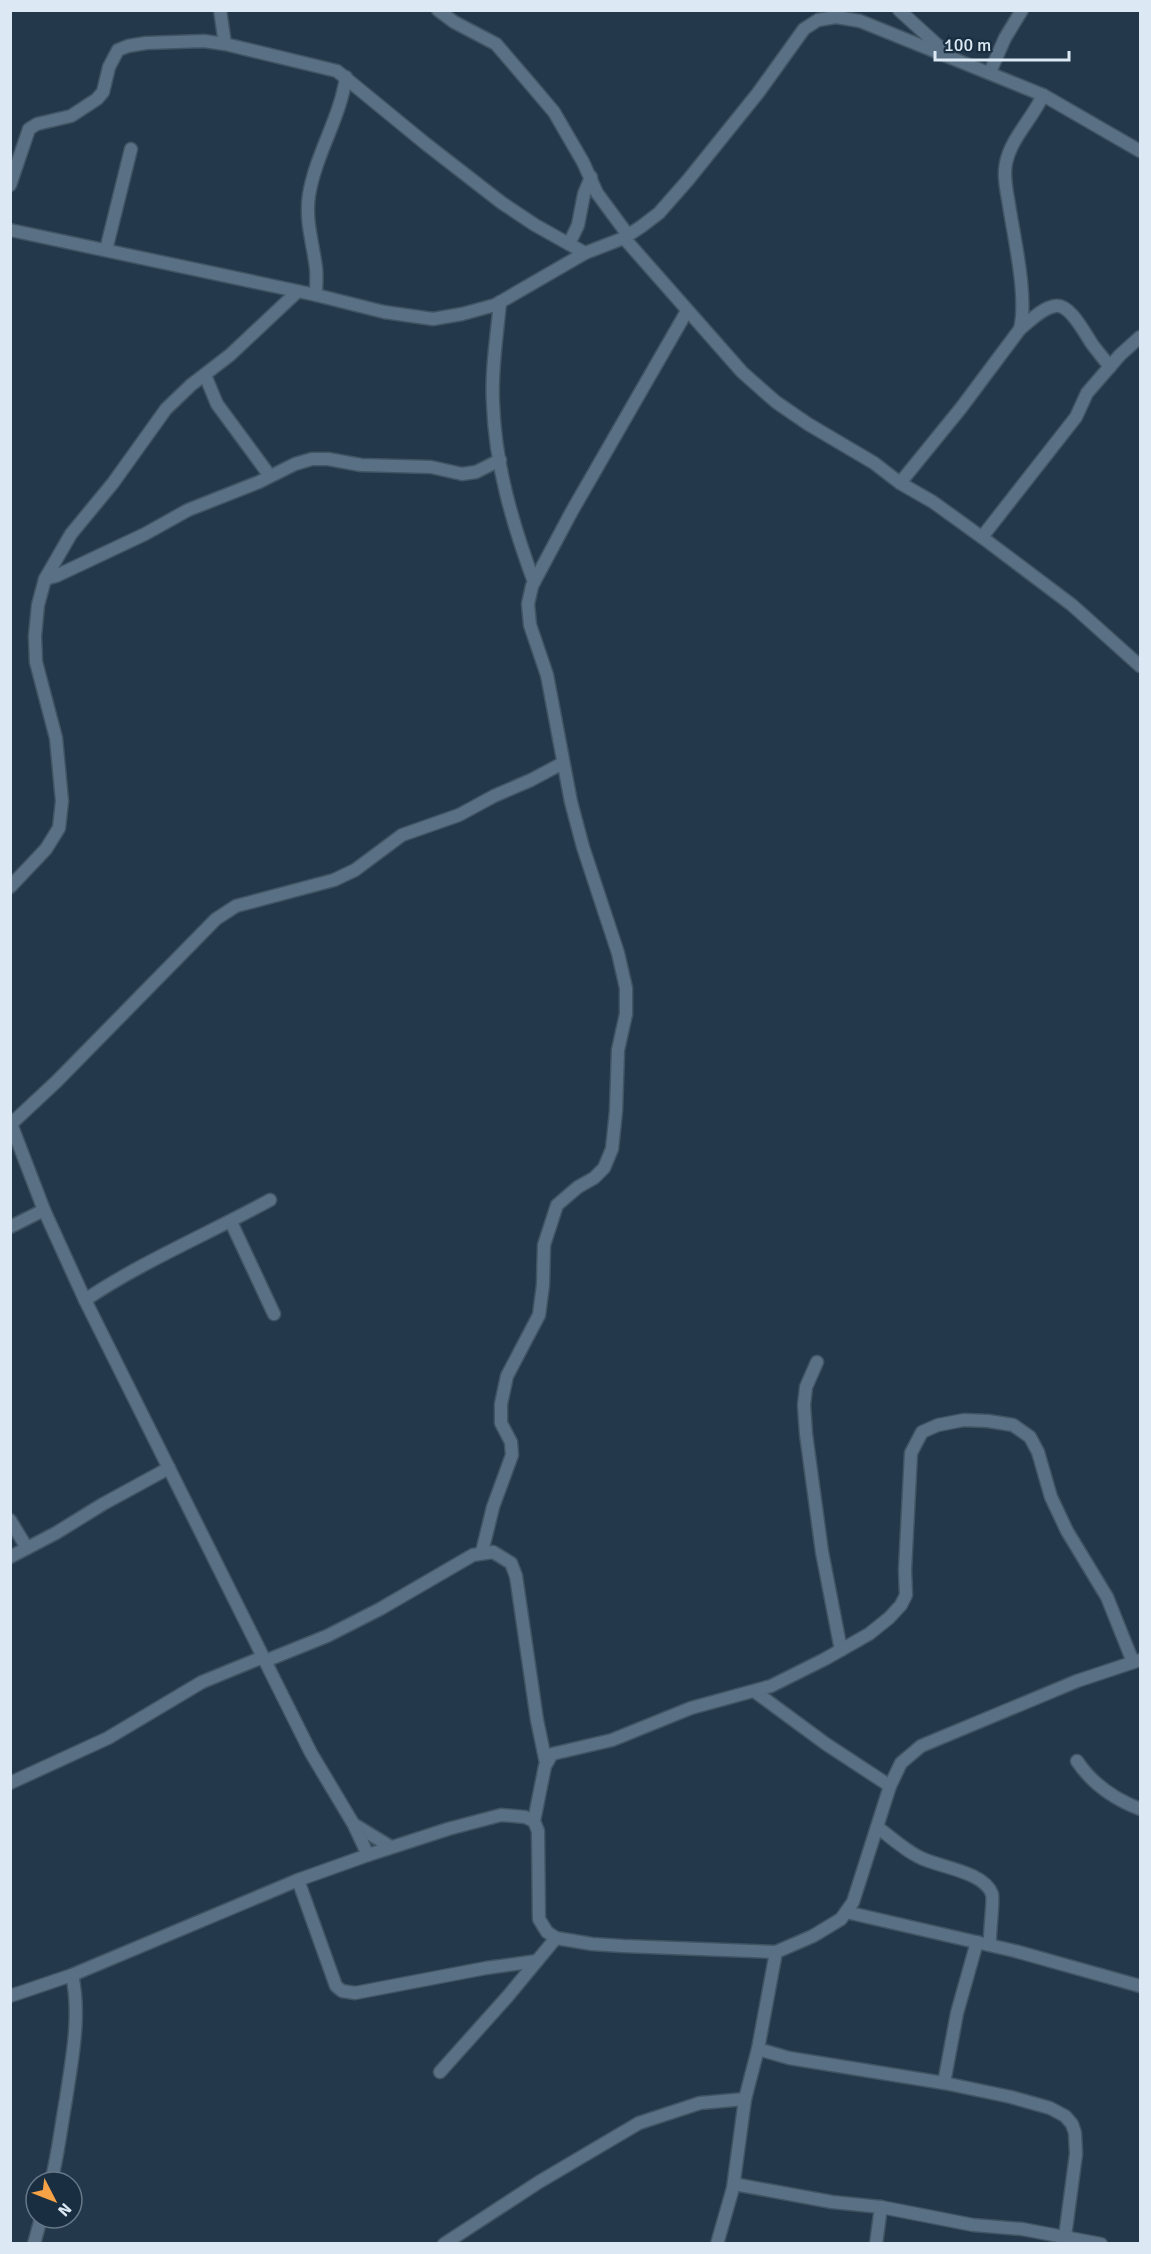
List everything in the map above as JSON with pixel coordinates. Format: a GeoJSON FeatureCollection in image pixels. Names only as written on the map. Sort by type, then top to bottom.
{"type":"FeatureCollection","features":[{"type":"Feature","properties":{"kind":"street"},"geometry":{"type":"LineString","coordinates":[[220,10],[225,44]]}},
{"type":"Feature","properties":{"kind":"street"},"geometry":{"type":"LineString","coordinates":[[438,10],[454,22],[487,38],[506,55],[554,112],[591,177],[597,193],[626,237],[687,311],[742,372],[776,402],[874,463],[900,483],[933,502],[982,537],[1079,611],[1140,666]]}},
{"type":"Feature","properties":{"kind":"street"},"geometry":{"type":"LineString","coordinates":[[899,10],[949,56]]}},
{"type":"Feature","properties":{"kind":"street"},"geometry":{"type":"LineString","coordinates":[[990,72],[1005,38],[1022,10]]}},
{"type":"Feature","properties":{"kind":"street"},"geometry":{"type":"LineString","coordinates":[[10,230],[316,295],[384,312],[433,318],[462,314],[500,302],[585,253],[626,237],[659,213],[758,93],[804,29],[818,20],[836,17],[860,21],[1043,95],[1140,151]]}},
{"type":"Feature","properties":{"kind":"street"},"geometry":{"type":"LineString","coordinates":[[10,185],[29,129],[37,124],[71,116],[97,99],[103,92],[109,66],[118,50],[146,43],[204,41],[337,71],[494,197],[535,225],[585,253]]}},
{"type":"Feature","properties":{"kind":"street"},"geometry":{"type":"LineString","coordinates":[[316,295],[316,268],[308,219],[309,196],[318,158],[343,98],[346,77]]}},
{"type":"Feature","properties":{"kind":"street"},"geometry":{"type":"LineString","coordinates":[[1020,329],[1022,314],[1020,282],[1005,165],[1013,146],[1043,95]]}},
{"type":"Feature","properties":{"kind":"street"},"geometry":{"type":"LineString","coordinates":[[106,250],[131,149]]}},
{"type":"Feature","properties":{"kind":"street"},"geometry":{"type":"LineString","coordinates":[[569,244],[578,225],[584,194],[591,177]]}},
{"type":"Feature","properties":{"kind":"street"},"geometry":{"type":"LineString","coordinates":[[10,886],[46,849],[60,828],[62,801],[56,738],[36,662],[35,636],[38,605],[45,579],[70,534],[112,483],[166,409],[230,355],[297,292]]}},
{"type":"Feature","properties":{"kind":"street"},"geometry":{"type":"LineString","coordinates":[[500,302],[493,392],[495,437],[509,506],[534,582]]}},
{"type":"Feature","properties":{"kind":"street"},"geometry":{"type":"LineString","coordinates":[[900,483],[956,415],[1020,329],[1045,310],[1058,305],[1063,306],[1081,325],[1110,367]]}},
{"type":"Feature","properties":{"kind":"street"},"geometry":{"type":"LineString","coordinates":[[482,1552],[493,1507],[512,1455],[511,1442],[501,1424],[501,1404],[507,1376],[539,1315],[543,1285],[544,1245],[557,1205],[604,1168],[612,1149],[615,1133],[617,1058],[626,1014],[626,988],[606,911],[583,847],[563,763],[547,675],[530,625],[528,604],[534,582],[616,431],[687,311]]}},
{"type":"Feature","properties":{"kind":"street"},"geometry":{"type":"LineString","coordinates":[[982,537],[1076,417],[1087,393],[1140,338]]}},
{"type":"Feature","properties":{"kind":"street"},"geometry":{"type":"LineString","coordinates":[[205,375],[217,404],[270,476]]}},
{"type":"Feature","properties":{"kind":"street"},"geometry":{"type":"LineString","coordinates":[[45,579],[145,534],[188,510],[260,482],[295,464],[312,459],[328,459],[361,465],[431,467],[462,474],[476,472],[500,460]]}},
{"type":"Feature","properties":{"kind":"street"},"geometry":{"type":"LineString","coordinates":[[368,1855],[354,1825],[311,1753],[85,1300],[44,1210],[10,1124],[57,1081],[216,919],[236,906],[334,880],[355,870],[402,835],[459,815],[563,763]]}},
{"type":"Feature","properties":{"kind":"street"},"geometry":{"type":"LineString","coordinates":[[85,1300],[166,1252],[231,1222],[270,1200]]}},
{"type":"Feature","properties":{"kind":"street"},"geometry":{"type":"LineString","coordinates":[[10,1227],[44,1210]]}},
{"type":"Feature","properties":{"kind":"street"},"geometry":{"type":"LineString","coordinates":[[231,1222],[274,1314]]}},
{"type":"Feature","properties":{"kind":"street"},"geometry":{"type":"LineString","coordinates":[[817,1362],[806,1387],[804,1406],[806,1434],[824,1564],[841,1650]]}},
{"type":"Feature","properties":{"kind":"street"},"geometry":{"type":"LineString","coordinates":[[10,1783],[108,1738],[202,1682],[327,1636],[380,1609],[474,1555],[493,1552],[511,1563],[516,1576],[537,1720],[546,1762],[534,1821],[538,1831],[539,1919],[547,1932],[556,1938],[603,1945],[776,1952],[813,1936],[841,1919],[846,1912],[853,1902],[890,1786],[901,1763],[921,1746],[1077,1681],[1137,1661],[1107,1597],[1067,1531],[1051,1497],[1038,1452],[1030,1437],[1013,1425],[964,1420],[938,1425],[922,1432],[911,1453],[904,1570],[906,1595],[901,1605],[889,1618],[841,1650],[771,1686],[692,1708],[612,1740],[555,1753],[546,1762]]}},
{"type":"Feature","properties":{"kind":"street"},"geometry":{"type":"LineString","coordinates":[[10,1557],[169,1468]]}},
{"type":"Feature","properties":{"kind":"street"},"geometry":{"type":"LineString","coordinates":[[10,1520],[27,1548]]}},
{"type":"Feature","properties":{"kind":"street"},"geometry":{"type":"LineString","coordinates":[[754,1691],[826,1744],[890,1786]]}},
{"type":"Feature","properties":{"kind":"street"},"geometry":{"type":"LineString","coordinates":[[1077,1761],[1087,1776],[1107,1793],[1118,1801],[1140,1809]]}},
{"type":"Feature","properties":{"kind":"street"},"geometry":{"type":"LineString","coordinates":[[10,1996],[72,1975],[298,1880],[391,1847],[501,1815],[525,1817],[534,1821]]}},
{"type":"Feature","properties":{"kind":"street"},"geometry":{"type":"LineString","coordinates":[[354,1825],[391,1847]]}},
{"type":"Feature","properties":{"kind":"street"},"geometry":{"type":"LineString","coordinates":[[877,1827],[907,1851],[922,1859],[959,1871],[988,1886],[993,1896],[989,1929],[960,2002],[944,2083]]}},
{"type":"Feature","properties":{"kind":"street"},"geometry":{"type":"LineString","coordinates":[[298,1880],[336,1986],[347,1993],[378,1990],[486,1968],[537,1961]]}},
{"type":"Feature","properties":{"kind":"street"},"geometry":{"type":"LineString","coordinates":[[846,1912],[983,1943],[1140,1984]]}},
{"type":"Feature","properties":{"kind":"street"},"geometry":{"type":"LineString","coordinates":[[440,2072],[556,1938]]}},
{"type":"Feature","properties":{"kind":"street"},"geometry":{"type":"LineString","coordinates":[[717,2244],[734,2184],[745,2098],[758,2049],[776,1952]]}},
{"type":"Feature","properties":{"kind":"street"},"geometry":{"type":"LineString","coordinates":[[53,2170],[70,2072],[76,2019],[76,1992],[72,1975]]}},
{"type":"Feature","properties":{"kind":"street"},"geometry":{"type":"LineString","coordinates":[[758,2049],[789,2058],[944,2083],[1011,2097],[1050,2108],[1065,2116],[1072,2124],[1075,2133],[1076,2154],[1064,2240]]}},
{"type":"Feature","properties":{"kind":"street"},"geometry":{"type":"LineString","coordinates":[[444,2244],[539,2182],[639,2123],[700,2103],[745,2098]]}},
{"type":"Feature","properties":{"kind":"street"},"geometry":{"type":"LineString","coordinates":[[734,2184],[832,2202],[881,2207],[973,2225],[1022,2229],[1064,2240],[1101,2244]]}},
{"type":"Feature","properties":{"kind":"street"},"geometry":{"type":"LineString","coordinates":[[876,2244],[881,2207]]}}]}
